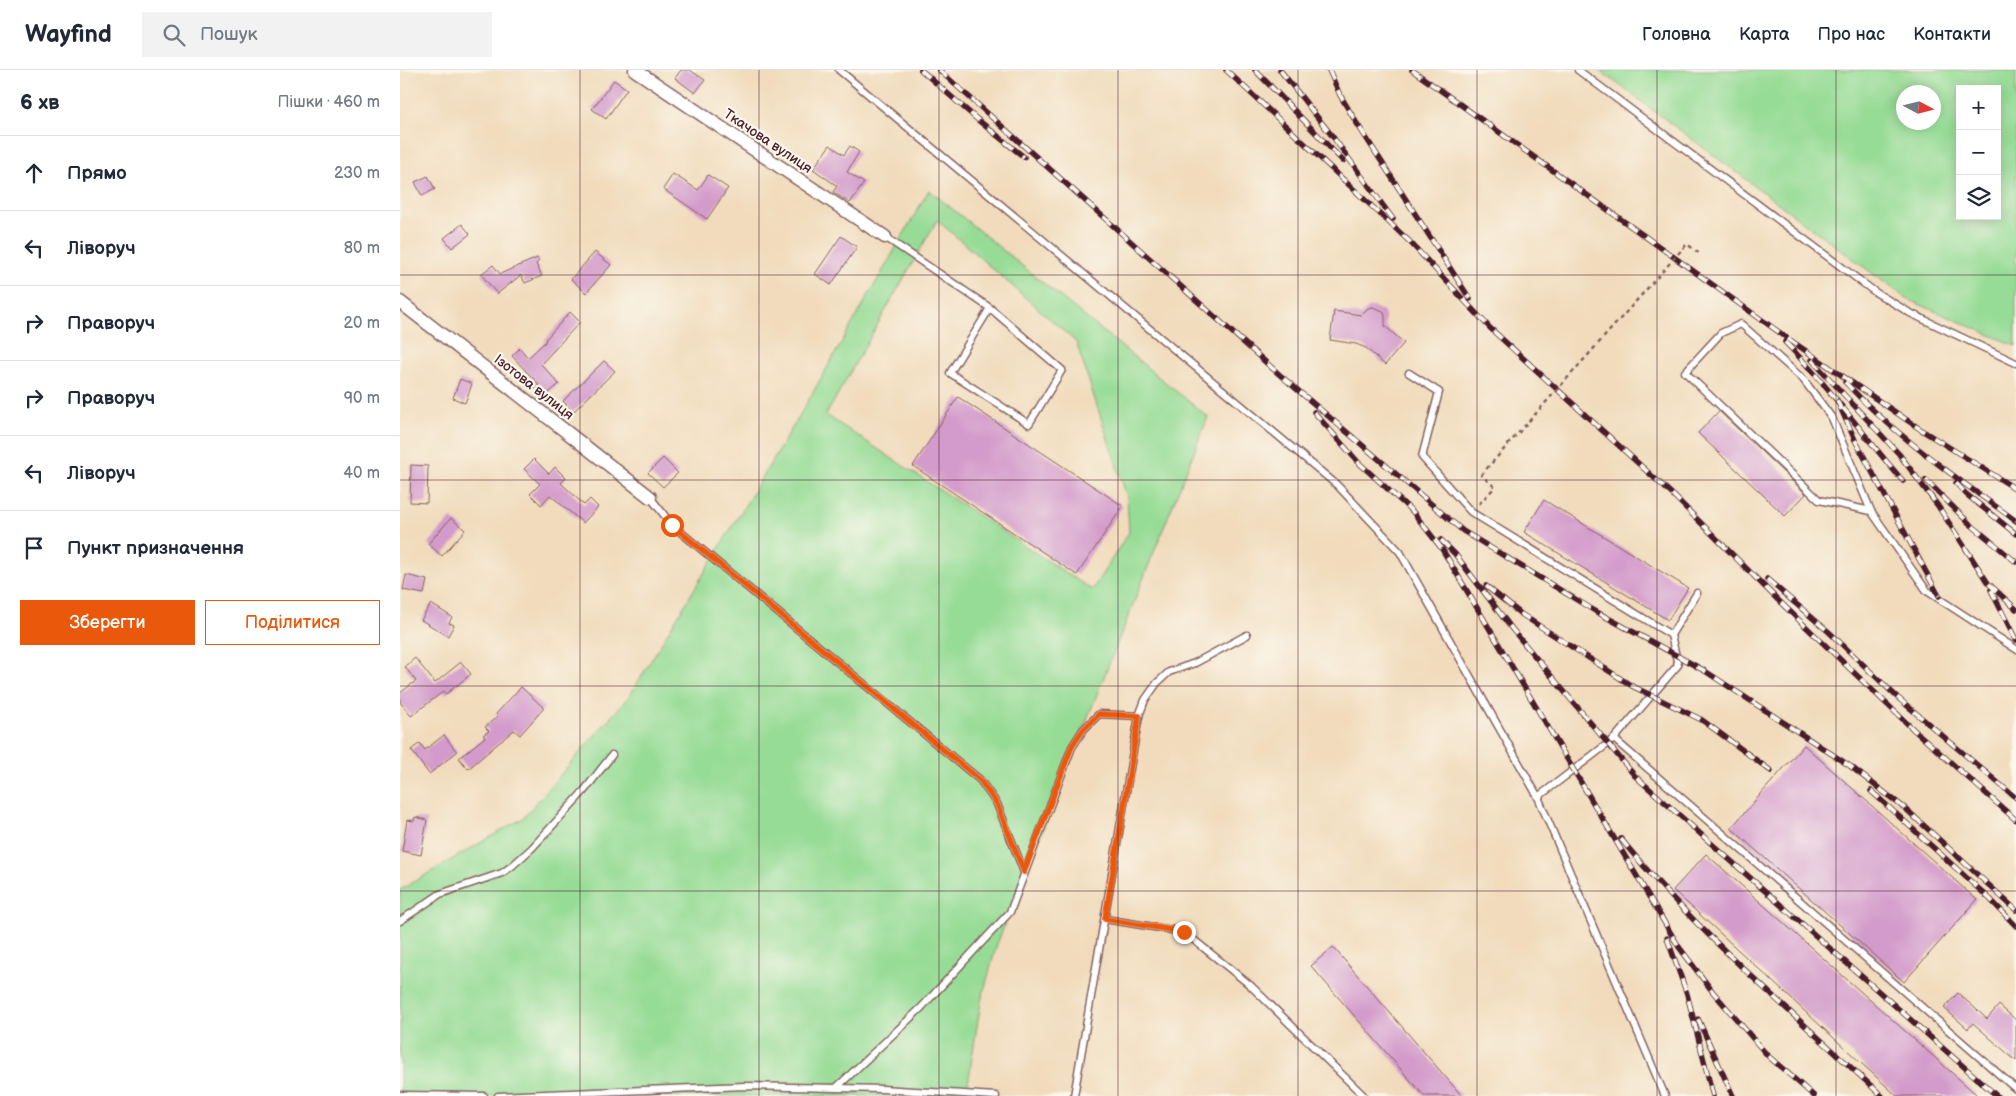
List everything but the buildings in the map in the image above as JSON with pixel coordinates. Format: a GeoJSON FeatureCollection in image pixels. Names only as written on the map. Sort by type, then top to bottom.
{"type":"FeatureCollection","features":[{"type":"Feature","properties":{"kind":"street","name":"Ткачова вулиця"},"geometry":{"type":"LineString","coordinates":[[635,70],[885,236]]}},
{"type":"Feature","properties":{"kind":"street","name":"Ізотова вулиця"},"geometry":{"type":"LineString","coordinates":[[400,302],[650,497]]}},
{"type":"Feature","properties":{"kind":"lane"},"geometry":{"type":"LineString","coordinates":[[839,70],[1337,485],[1400,552],[1538,797],[1664,1096]]}},
{"type":"Feature","properties":{"kind":"lane"},"geometry":{"type":"LineString","coordinates":[[1578,70],[1875,292],[1910,313],[2016,363]]}},
{"type":"Feature","properties":{"kind":"lane"},"geometry":{"type":"LineString","coordinates":[[885,236],[990,308],[1062,370],[1028,424],[950,373],[990,308]]}},
{"type":"Feature","properties":{"kind":"lane"},"geometry":{"type":"LineString","coordinates":[[1871,511],[1819,500],[1685,372],[1722,333],[1741,324],[1803,379],[1832,418],[1871,511],[1927,591],[2016,649]]}},
{"type":"Feature","properties":{"kind":"lane"},"geometry":{"type":"LineString","coordinates":[[1409,373],[1439,392],[1422,457],[1471,512],[1672,635]]}},
{"type":"Feature","properties":{"kind":"lane"},"geometry":{"type":"LineString","coordinates":[[650,497],[672,525],[980,780],[997,804],[1024,872]]}},
{"type":"Feature","properties":{"kind":"lane"},"geometry":{"type":"LineString","coordinates":[[1538,797],[1614,739],[1678,665],[1672,635],[1697,594]]}},
{"type":"Feature","properties":{"kind":"lane"},"geometry":{"type":"LineString","coordinates":[[1074,1096],[1139,716],[1145,700],[1157,683],[1169,672],[1195,663],[1247,635]]}},
{"type":"Feature","properties":{"kind":"lane"},"geometry":{"type":"LineString","coordinates":[[836,1088],[921,1008],[1010,912],[1072,746],[1083,730],[1099,714],[1139,716]]}},
{"type":"Feature","properties":{"kind":"lane"},"geometry":{"type":"LineString","coordinates":[[1614,739],[2016,1089]]}},
{"type":"Feature","properties":{"kind":"lane"},"geometry":{"type":"LineString","coordinates":[[400,921],[440,894],[502,873],[512,866],[532,848],[584,791],[612,755]]}},
{"type":"Feature","properties":{"kind":"lane"},"geometry":{"type":"LineString","coordinates":[[1105,919],[1184,932],[1250,985],[1364,1096]]}},
{"type":"Feature","properties":{"kind":"lane"},"geometry":{"type":"LineString","coordinates":[[498,1096],[745,1086],[882,1089],[996,1096]]}},
{"type":"Feature","properties":{"kind":"lane"},"geometry":{"type":"LineString","coordinates":[[400,1095],[484,1096]]}},
{"type":"Feature","properties":{"kind":"path"},"geometry":{"type":"LineString","coordinates":[[1471,512],[1495,487],[1481,476],[1687,244],[1700,254]]}},
{"type":"Feature","properties":{"kind":"green space"},"geometry":{"type":"Polygon","coordinates":[[[1599,70],[2016,70],[2016,346],[1907,299],[1599,70]]]}},
{"type":"Feature","properties":{"kind":"green space"},"geometry":{"type":"Polygon","coordinates":[[[929,190],[1208,417],[997,944],[981,1001],[966,1096],[400,1096],[400,890],[523,818],[630,695],[797,420],[929,190]],[[937,220],[826,415],[1092,590],[1129,532],[1127,497],[1076,342],[937,220]]]}},
{"type":"Feature","properties":{"kind":"railway"},"geometry":{"type":"LineString","coordinates":[[921,70],[1024,157]]}},
{"type":"Feature","properties":{"kind":"railway"},"geometry":{"type":"LineString","coordinates":[[939,70],[1280,375],[1463,531],[1595,611],[1705,671],[1850,766],[1907,810],[2016,910]]}},
{"type":"Feature","properties":{"kind":"railway"},"geometry":{"type":"LineString","coordinates":[[1226,70],[1409,241],[1490,328],[1674,496],[1778,600],[1914,730],[2016,820]]}},
{"type":"Feature","properties":{"kind":"railway"},"geometry":{"type":"LineString","coordinates":[[1255,70],[1343,161]]}},
{"type":"Feature","properties":{"kind":"railway"},"geometry":{"type":"LineString","coordinates":[[1280,70],[1333,137],[1393,219]]}},
{"type":"Feature","properties":{"kind":"railway"},"geometry":{"type":"LineString","coordinates":[[1329,70],[1340,95],[1356,122],[1470,299]]}},
{"type":"Feature","properties":{"kind":"railway"},"geometry":{"type":"LineString","coordinates":[[1412,70],[1790,340],[1923,431],[2016,489]]}},
{"type":"Feature","properties":{"kind":"railway"},"geometry":{"type":"LineString","coordinates":[[1785,342],[1816,375],[1903,481]]}},
{"type":"Feature","properties":{"kind":"railway"},"geometry":{"type":"LineString","coordinates":[[1812,360],[1899,454],[1938,506],[1988,583],[2016,609]]}},
{"type":"Feature","properties":{"kind":"railway"},"geometry":{"type":"LineString","coordinates":[[1845,382],[1864,402],[1906,438],[2016,521]]}},
{"type":"Feature","properties":{"kind":"railway"},"geometry":{"type":"LineString","coordinates":[[1837,400],[1855,440],[1939,596]]}},
{"type":"Feature","properties":{"kind":"railway"},"geometry":{"type":"LineString","coordinates":[[1314,412],[1359,463],[1413,512],[1442,549],[1679,947],[1713,992],[1768,1056],[1814,1096]]}},
{"type":"Feature","properties":{"kind":"railway"},"geometry":{"type":"LineString","coordinates":[[1926,480],[1969,523],[2016,562]]}},
{"type":"Feature","properties":{"kind":"railway"},"geometry":{"type":"LineString","coordinates":[[1956,483],[1966,494],[2016,534]]}},
{"type":"Feature","properties":{"kind":"railway"},"geometry":{"type":"LineString","coordinates":[[1441,540],[1455,554],[1512,629],[1635,776],[1997,1096]]}},
{"type":"Feature","properties":{"kind":"railway"},"geometry":{"type":"LineString","coordinates":[[1767,579],[1829,632],[1897,697],[2016,798]]}},
{"type":"Feature","properties":{"kind":"railway"},"geometry":{"type":"LineString","coordinates":[[1486,586],[1521,614],[1632,686],[1702,720],[1771,771]]}},
{"type":"Feature","properties":{"kind":"railway"},"geometry":{"type":"LineString","coordinates":[[1991,590],[2016,640]]}},
{"type":"Feature","properties":{"kind":"railway"},"geometry":{"type":"LineString","coordinates":[[1871,791],[1990,899],[2016,926]]}},
{"type":"Feature","properties":{"kind":"railway"},"geometry":{"type":"LineString","coordinates":[[1621,839],[1682,908],[1714,940],[1882,1096]]}},
{"type":"Feature","properties":{"kind":"railway"},"geometry":{"type":"LineString","coordinates":[[1667,938],[1687,994],[1713,1096]]}},
{"type":"Feature","properties":{"kind":"railway"},"geometry":{"type":"LineString","coordinates":[[1698,1019],[1733,1096]]}},
{"type":"Feature","properties":{"kind":"route"},"geometry":{"type":"LineString","coordinates":[[672,525],[980,780],[997,804],[1024,872],[1072,746],[1083,730],[1099,714],[1139,716],[1105,919],[1184,932]]}}]}
